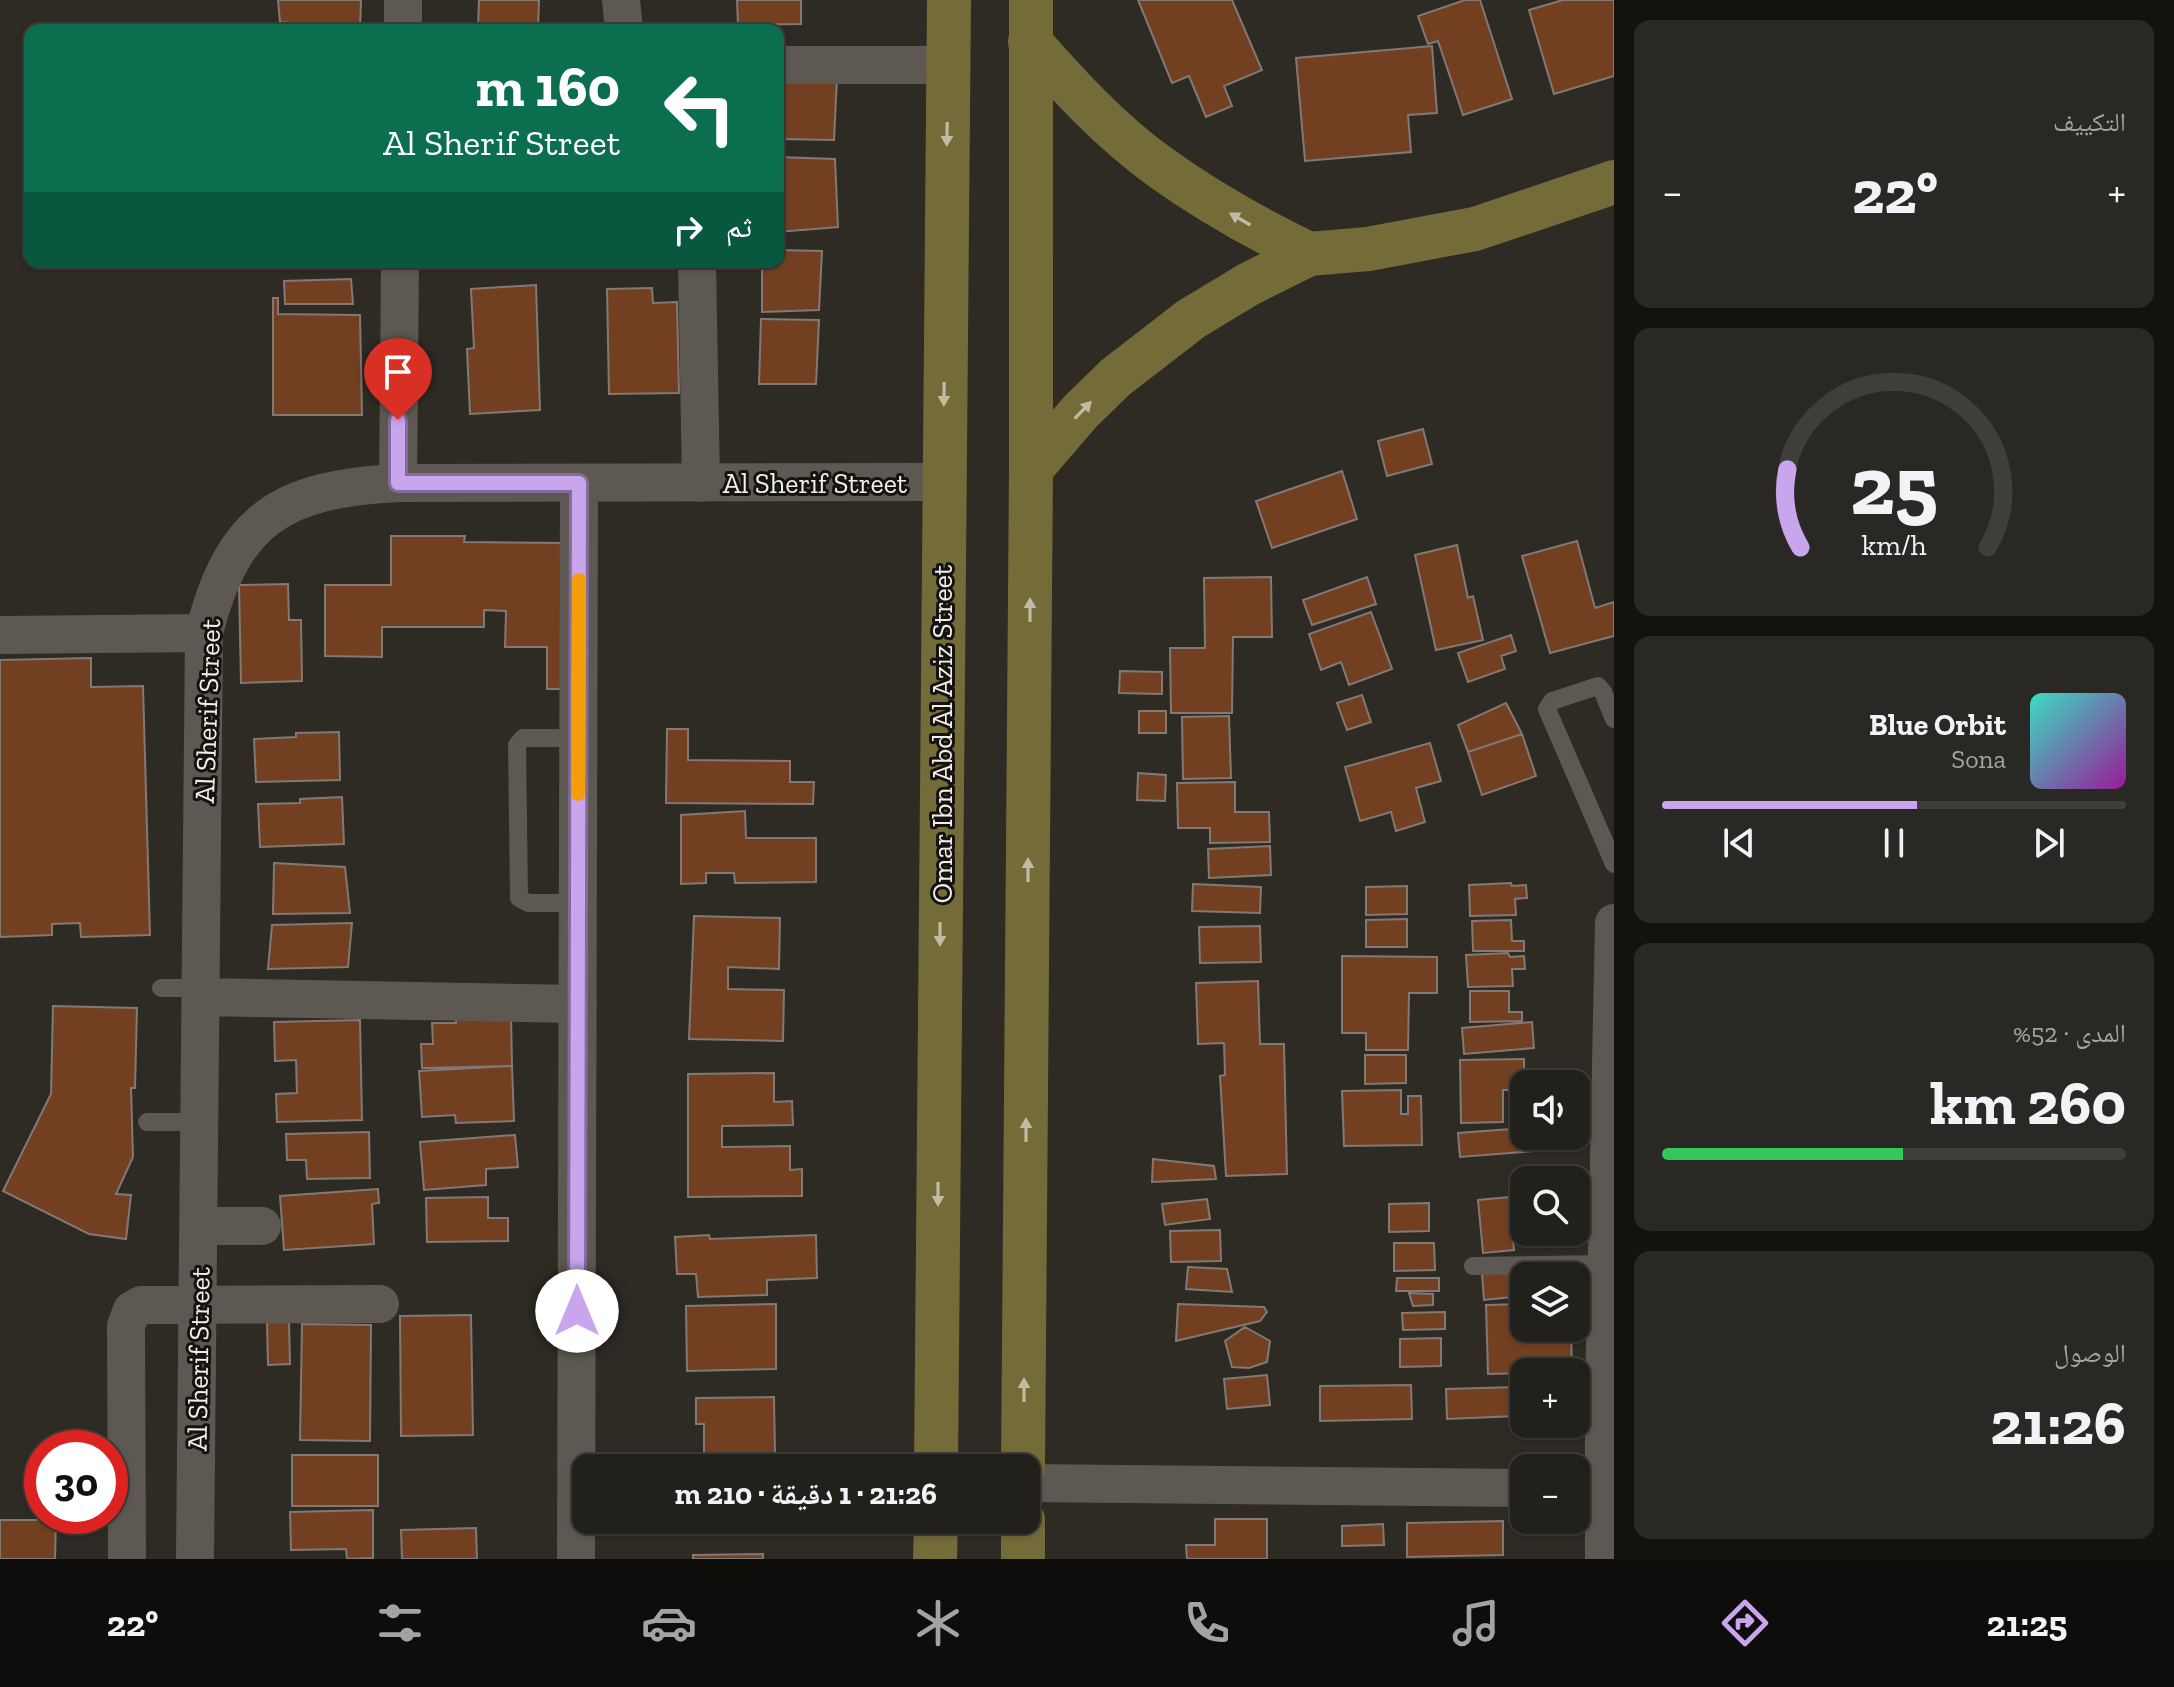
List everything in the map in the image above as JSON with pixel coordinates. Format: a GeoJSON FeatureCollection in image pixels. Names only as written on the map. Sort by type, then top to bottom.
{"type":"FeatureCollection","features":[{"type":"Feature","properties":{"kind":"street"},"geometry":{"type":"LineString","coordinates":[[403,0],[403,24]]}},
{"type":"Feature","properties":{"kind":"street"},"geometry":{"type":"LineString","coordinates":[[621,0],[623,24]]}},
{"type":"Feature","properties":{"kind":"street","name":"Omar Ibn Abd Al Aziz Street"},"geometry":{"type":"LineString","coordinates":[[936,1454],[949,0]]}},
{"type":"Feature","properties":{"kind":"street"},"geometry":{"type":"LineString","coordinates":[[1030,21],[1070,86],[1157,165],[1257,228],[1309,254]]}},
{"type":"Feature","properties":{"kind":"street"},"geometry":{"type":"LineString","coordinates":[[1023,1454],[1031,469],[1030,21]]}},
{"type":"Feature","properties":{"kind":"street"},"geometry":{"type":"LineString","coordinates":[[784,65],[948,65]]}},
{"type":"Feature","properties":{"kind":"street"},"geometry":{"type":"LineString","coordinates":[[1031,469],[1081,411],[1152,347],[1249,284],[1309,254],[1382,247],[1475,229],[1614,182]]}},
{"type":"Feature","properties":{"kind":"street"},"geometry":{"type":"LineString","coordinates":[[398,483],[400,268]]}},
{"type":"Feature","properties":{"kind":"street"},"geometry":{"type":"LineString","coordinates":[[697,268],[701,483]]}},
{"type":"Feature","properties":{"kind":"street","name":"Al Sherif Street"},"geometry":{"type":"LineString","coordinates":[[195,1559],[204,633],[223,571],[242,541],[266,517],[287,504],[329,489],[398,483],[943,482]]}},
{"type":"Feature","properties":{"kind":"street"},"geometry":{"type":"LineString","coordinates":[[576,1559],[579,483]]}},
{"type":"Feature","properties":{"kind":"street"},"geometry":{"type":"LineString","coordinates":[[0,635],[204,633]]}},
{"type":"Feature","properties":{"kind":"street"},"geometry":{"type":"LineString","coordinates":[[1604,1559],[1590,1488],[1609,1398],[1606,1264],[1614,923]]}},
{"type":"Feature","properties":{"kind":"street"},"geometry":{"type":"LineString","coordinates":[[202,992],[578,1004]]}},
{"type":"Feature","properties":{"kind":"street"},"geometry":{"type":"LineString","coordinates":[[199,1226],[262,1226]]}},
{"type":"Feature","properties":{"kind":"street"},"geometry":{"type":"LineString","coordinates":[[127,1559],[127,1320],[132,1310],[141,1305],[380,1304]]}},
{"type":"Feature","properties":{"kind":"street"},"geometry":{"type":"LineString","coordinates":[[1040,1483],[1510,1488]]}},
{"type":"Feature","properties":{"kind":"street"},"geometry":{"type":"LineString","coordinates":[[935,1559],[936,1534]]}},
{"type":"Feature","properties":{"kind":"street"},"geometry":{"type":"LineString","coordinates":[[1023,1534],[1023,1559]]}},
{"type":"Feature","properties":{"kind":"lane"},"geometry":{"type":"LineString","coordinates":[[1614,719],[1598,686],[1552,701],[1547,709],[1614,864]]}},
{"type":"Feature","properties":{"kind":"lane"},"geometry":{"type":"LineString","coordinates":[[578,738],[523,738],[517,745],[519,898],[528,903],[578,903]]}},
{"type":"Feature","properties":{"kind":"lane"},"geometry":{"type":"LineString","coordinates":[[161,988],[202,992]]}},
{"type":"Feature","properties":{"kind":"lane"},"geometry":{"type":"LineString","coordinates":[[147,1122],[200,1122]]}},
{"type":"Feature","properties":{"kind":"lane"},"geometry":{"type":"LineString","coordinates":[[1473,1266],[1606,1264]]}},
{"type":"Feature","properties":{"kind":"building"},"geometry":{"type":"Polygon","coordinates":[[[278,0],[361,0],[360,24],[280,22],[278,0]]]}},
{"type":"Feature","properties":{"kind":"building"},"geometry":{"type":"Polygon","coordinates":[[[479,0],[539,0],[538,24],[478,24],[479,0]]]}},
{"type":"Feature","properties":{"kind":"building"},"geometry":{"type":"Polygon","coordinates":[[[737,0],[801,0],[801,24],[738,24],[737,0]]]}},
{"type":"Feature","properties":{"kind":"building"},"geometry":{"type":"Polygon","coordinates":[[[1138,0],[1232,0],[1262,70],[1224,86],[1232,106],[1206,117],[1189,76],[1172,83],[1138,0]]]}},
{"type":"Feature","properties":{"kind":"building"},"geometry":{"type":"Polygon","coordinates":[[[1465,0],[1480,0],[1512,99],[1463,115],[1438,41],[1428,44],[1418,16],[1465,0]]]}},
{"type":"Feature","properties":{"kind":"building"},"geometry":{"type":"Polygon","coordinates":[[[1563,0],[1614,0],[1614,76],[1554,94],[1529,10],[1563,0]]]}},
{"type":"Feature","properties":{"kind":"building"},"geometry":{"type":"Polygon","coordinates":[[[1432,46],[1437,113],[1408,115],[1411,152],[1305,161],[1296,58],[1432,46]]]}},
{"type":"Feature","properties":{"kind":"building"},"geometry":{"type":"Polygon","coordinates":[[[784,74],[837,77],[834,140],[784,139],[784,74]]]}},
{"type":"Feature","properties":{"kind":"building"},"geometry":{"type":"Polygon","coordinates":[[[784,157],[835,159],[838,227],[784,232],[784,157]]]}},
{"type":"Feature","properties":{"kind":"building"},"geometry":{"type":"Polygon","coordinates":[[[784,250],[822,251],[819,310],[762,312],[762,268],[784,268],[784,250]]]}},
{"type":"Feature","properties":{"kind":"building"},"geometry":{"type":"Polygon","coordinates":[[[351,279],[353,304],[285,304],[284,281],[351,279]]]}},
{"type":"Feature","properties":{"kind":"building"},"geometry":{"type":"Polygon","coordinates":[[[536,285],[540,410],[470,414],[467,349],[474,348],[471,289],[536,285]]]}},
{"type":"Feature","properties":{"kind":"building"},"geometry":{"type":"Polygon","coordinates":[[[652,288],[653,303],[677,302],[679,393],[609,394],[607,289],[652,288]]]}},
{"type":"Feature","properties":{"kind":"building"},"geometry":{"type":"Polygon","coordinates":[[[273,298],[278,298],[278,314],[360,315],[362,415],[273,415],[273,298]]]}},
{"type":"Feature","properties":{"kind":"building"},"geometry":{"type":"Polygon","coordinates":[[[761,319],[819,320],[816,384],[759,384],[761,319]]]}},
{"type":"Feature","properties":{"kind":"building"},"geometry":{"type":"Polygon","coordinates":[[[1423,429],[1432,464],[1387,476],[1378,441],[1423,429]]]}},
{"type":"Feature","properties":{"kind":"building"},"geometry":{"type":"Polygon","coordinates":[[[1342,471],[1357,519],[1272,548],[1256,501],[1342,471]]]}},
{"type":"Feature","properties":{"kind":"building"},"geometry":{"type":"Polygon","coordinates":[[[391,536],[465,536],[464,542],[568,543],[567,689],[547,689],[547,647],[505,647],[506,611],[484,610],[484,627],[382,627],[382,657],[325,656],[325,585],[391,585],[391,536]]]}},
{"type":"Feature","properties":{"kind":"building"},"geometry":{"type":"Polygon","coordinates":[[[1577,541],[1595,608],[1614,602],[1614,636],[1550,653],[1522,556],[1577,541]]]}},
{"type":"Feature","properties":{"kind":"building"},"geometry":{"type":"Polygon","coordinates":[[[1457,545],[1468,598],[1473,596],[1483,640],[1436,650],[1415,555],[1457,545]]]}},
{"type":"Feature","properties":{"kind":"building"},"geometry":{"type":"Polygon","coordinates":[[[1271,577],[1272,637],[1233,637],[1232,713],[1171,713],[1170,648],[1205,648],[1204,578],[1271,577]]]}},
{"type":"Feature","properties":{"kind":"building"},"geometry":{"type":"Polygon","coordinates":[[[1367,577],[1376,604],[1312,625],[1303,600],[1367,577]]]}},
{"type":"Feature","properties":{"kind":"building"},"geometry":{"type":"Polygon","coordinates":[[[288,584],[289,620],[301,620],[302,681],[241,683],[239,585],[288,584]]]}},
{"type":"Feature","properties":{"kind":"building"},"geometry":{"type":"Polygon","coordinates":[[[1371,612],[1392,669],[1349,685],[1341,662],[1321,670],[1309,634],[1371,612]]]}},
{"type":"Feature","properties":{"kind":"building"},"geometry":{"type":"Polygon","coordinates":[[[1511,635],[1516,651],[1501,656],[1505,669],[1468,682],[1458,653],[1511,635]]]}},
{"type":"Feature","properties":{"kind":"building"},"geometry":{"type":"Polygon","coordinates":[[[91,658],[91,687],[143,686],[150,935],[81,937],[80,923],[52,924],[52,935],[0,937],[0,660],[91,658]]]}},
{"type":"Feature","properties":{"kind":"building"},"geometry":{"type":"Polygon","coordinates":[[[1120,671],[1162,672],[1162,694],[1119,693],[1120,671]]]}},
{"type":"Feature","properties":{"kind":"building"},"geometry":{"type":"Polygon","coordinates":[[[1362,695],[1371,722],[1347,730],[1337,703],[1362,695]]]}},
{"type":"Feature","properties":{"kind":"building"},"geometry":{"type":"Polygon","coordinates":[[[1506,703],[1522,734],[1468,752],[1458,725],[1506,703]]]}},
{"type":"Feature","properties":{"kind":"building"},"geometry":{"type":"Polygon","coordinates":[[[1139,711],[1166,711],[1166,733],[1139,733],[1139,711]]]}},
{"type":"Feature","properties":{"kind":"building"},"geometry":{"type":"Polygon","coordinates":[[[1229,716],[1231,778],[1183,779],[1182,717],[1229,716]]]}},
{"type":"Feature","properties":{"kind":"building"},"geometry":{"type":"Polygon","coordinates":[[[667,729],[688,729],[688,760],[790,761],[790,782],[814,782],[813,804],[666,803],[667,729]]]}},
{"type":"Feature","properties":{"kind":"building"},"geometry":{"type":"Polygon","coordinates":[[[339,732],[340,780],[256,782],[254,739],[296,737],[296,733],[339,732]]]}},
{"type":"Feature","properties":{"kind":"building"},"geometry":{"type":"Polygon","coordinates":[[[1522,734],[1536,776],[1482,795],[1468,752],[1522,734]]]}},
{"type":"Feature","properties":{"kind":"building"},"geometry":{"type":"Polygon","coordinates":[[[1430,743],[1441,781],[1416,788],[1425,822],[1396,831],[1391,812],[1360,821],[1345,767],[1430,743]]]}},
{"type":"Feature","properties":{"kind":"building"},"geometry":{"type":"Polygon","coordinates":[[[1138,773],[1166,775],[1165,801],[1137,800],[1138,773]]]}},
{"type":"Feature","properties":{"kind":"building"},"geometry":{"type":"Polygon","coordinates":[[[1235,782],[1235,812],[1269,812],[1270,842],[1210,843],[1210,828],[1178,828],[1177,783],[1235,782]]]}},
{"type":"Feature","properties":{"kind":"building"},"geometry":{"type":"Polygon","coordinates":[[[342,797],[344,844],[260,847],[258,804],[300,803],[300,799],[342,797]]]}},
{"type":"Feature","properties":{"kind":"building"},"geometry":{"type":"Polygon","coordinates":[[[745,811],[746,838],[816,838],[816,882],[735,883],[734,873],[706,873],[706,883],[681,884],[681,815],[745,811]]]}},
{"type":"Feature","properties":{"kind":"building"},"geometry":{"type":"Polygon","coordinates":[[[1270,846],[1271,875],[1209,878],[1208,849],[1270,846]]]}},
{"type":"Feature","properties":{"kind":"building"},"geometry":{"type":"Polygon","coordinates":[[[274,863],[345,867],[350,913],[273,914],[274,863]]]}},
{"type":"Feature","properties":{"kind":"building"},"geometry":{"type":"Polygon","coordinates":[[[1511,883],[1512,886],[1526,885],[1527,898],[1515,899],[1516,915],[1470,916],[1469,885],[1511,883]]]}},
{"type":"Feature","properties":{"kind":"building"},"geometry":{"type":"Polygon","coordinates":[[[1193,884],[1261,887],[1260,913],[1192,911],[1193,884]]]}},
{"type":"Feature","properties":{"kind":"building"},"geometry":{"type":"Polygon","coordinates":[[[1407,886],[1407,914],[1366,915],[1366,887],[1407,886]]]}},
{"type":"Feature","properties":{"kind":"building"},"geometry":{"type":"Polygon","coordinates":[[[694,916],[780,918],[779,969],[728,967],[728,989],[784,990],[783,1041],[689,1039],[694,916]]]}},
{"type":"Feature","properties":{"kind":"building"},"geometry":{"type":"Polygon","coordinates":[[[1407,919],[1407,947],[1366,947],[1366,920],[1407,919]]]}},
{"type":"Feature","properties":{"kind":"building"},"geometry":{"type":"Polygon","coordinates":[[[1511,920],[1512,941],[1524,941],[1524,951],[1473,951],[1472,921],[1511,920]]]}},
{"type":"Feature","properties":{"kind":"building"},"geometry":{"type":"Polygon","coordinates":[[[352,923],[348,967],[268,969],[272,925],[352,923]]]}},
{"type":"Feature","properties":{"kind":"building"},"geometry":{"type":"Polygon","coordinates":[[[1260,926],[1261,962],[1200,963],[1199,927],[1260,926]]]}},
{"type":"Feature","properties":{"kind":"building"},"geometry":{"type":"Polygon","coordinates":[[[1508,953],[1510,957],[1524,956],[1525,969],[1512,969],[1513,986],[1468,987],[1466,955],[1508,953]]]}},
{"type":"Feature","properties":{"kind":"building"},"geometry":{"type":"Polygon","coordinates":[[[1342,956],[1437,957],[1437,993],[1409,993],[1408,1050],[1366,1050],[1366,1033],[1342,1033],[1342,956]]]}},
{"type":"Feature","properties":{"kind":"building"},"geometry":{"type":"Polygon","coordinates":[[[1258,981],[1260,1044],[1284,1044],[1287,1174],[1226,1176],[1220,1076],[1225,1075],[1224,1043],[1198,1044],[1196,983],[1258,981]]]}},
{"type":"Feature","properties":{"kind":"building"},"geometry":{"type":"Polygon","coordinates":[[[1470,991],[1509,991],[1509,1012],[1522,1012],[1522,1021],[1470,1022],[1470,991]]]}},
{"type":"Feature","properties":{"kind":"building"},"geometry":{"type":"Polygon","coordinates":[[[53,1006],[137,1008],[135,1088],[131,1088],[133,1157],[116,1194],[131,1195],[126,1239],[89,1234],[3,1191],[51,1094],[53,1006]]]}},
{"type":"Feature","properties":{"kind":"building"},"geometry":{"type":"Polygon","coordinates":[[[511,1014],[512,1066],[422,1068],[421,1044],[433,1044],[432,1023],[456,1023],[456,1016],[511,1014]]]}},
{"type":"Feature","properties":{"kind":"building"},"geometry":{"type":"Polygon","coordinates":[[[360,1020],[362,1120],[277,1122],[276,1094],[297,1093],[296,1060],[275,1061],[274,1022],[360,1020]]]}},
{"type":"Feature","properties":{"kind":"building"},"geometry":{"type":"Polygon","coordinates":[[[1532,1022],[1534,1048],[1464,1054],[1462,1028],[1532,1022]]]}},
{"type":"Feature","properties":{"kind":"building"},"geometry":{"type":"Polygon","coordinates":[[[1365,1055],[1406,1055],[1406,1083],[1365,1084],[1365,1055]]]}},
{"type":"Feature","properties":{"kind":"building"},"geometry":{"type":"Polygon","coordinates":[[[1524,1059],[1524,1070],[1510,1070],[1510,1090],[1503,1090],[1503,1122],[1461,1123],[1460,1060],[1524,1059]]]}},
{"type":"Feature","properties":{"kind":"building"},"geometry":{"type":"Polygon","coordinates":[[[512,1066],[514,1121],[456,1123],[455,1115],[422,1117],[419,1071],[512,1066]]]}},
{"type":"Feature","properties":{"kind":"building"},"geometry":{"type":"Polygon","coordinates":[[[774,1073],[774,1102],[792,1101],[793,1125],[722,1126],[722,1147],[790,1146],[790,1170],[802,1169],[802,1196],[688,1197],[688,1074],[774,1073]]]}},
{"type":"Feature","properties":{"kind":"building"},"geometry":{"type":"Polygon","coordinates":[[[1401,1090],[1401,1114],[1408,1114],[1408,1096],[1421,1096],[1422,1145],[1344,1146],[1342,1091],[1401,1090]]]}},
{"type":"Feature","properties":{"kind":"building"},"geometry":{"type":"Polygon","coordinates":[[[1510,1129],[1510,1150],[1534,1151],[1460,1157],[1458,1133],[1510,1129]]]}},
{"type":"Feature","properties":{"kind":"building"},"geometry":{"type":"Polygon","coordinates":[[[369,1132],[370,1178],[307,1179],[306,1160],[287,1160],[286,1134],[369,1132]]]}},
{"type":"Feature","properties":{"kind":"building"},"geometry":{"type":"Polygon","coordinates":[[[515,1135],[518,1167],[486,1169],[486,1185],[424,1190],[420,1142],[515,1135]]]}},
{"type":"Feature","properties":{"kind":"building"},"geometry":{"type":"Polygon","coordinates":[[[1153,1159],[1214,1166],[1216,1179],[1152,1182],[1153,1159]]]}},
{"type":"Feature","properties":{"kind":"building"},"geometry":{"type":"Polygon","coordinates":[[[378,1189],[379,1203],[372,1204],[374,1244],[284,1250],[280,1196],[378,1189]]]}},
{"type":"Feature","properties":{"kind":"building"},"geometry":{"type":"Polygon","coordinates":[[[488,1197],[488,1218],[508,1218],[508,1241],[427,1242],[426,1198],[488,1197]]]}},
{"type":"Feature","properties":{"kind":"building"},"geometry":{"type":"Polygon","coordinates":[[[1509,1197],[1510,1246],[1514,1246],[1514,1250],[1483,1253],[1478,1200],[1509,1197]]]}},
{"type":"Feature","properties":{"kind":"building"},"geometry":{"type":"Polygon","coordinates":[[[1207,1199],[1210,1219],[1165,1225],[1162,1204],[1207,1199]]]}},
{"type":"Feature","properties":{"kind":"building"},"geometry":{"type":"Polygon","coordinates":[[[1429,1203],[1429,1231],[1389,1232],[1389,1204],[1429,1203]]]}},
{"type":"Feature","properties":{"kind":"building"},"geometry":{"type":"Polygon","coordinates":[[[1220,1230],[1221,1261],[1171,1262],[1170,1231],[1220,1230]]]}},
{"type":"Feature","properties":{"kind":"building"},"geometry":{"type":"Polygon","coordinates":[[[709,1235],[710,1239],[816,1235],[817,1278],[767,1280],[767,1295],[698,1297],[696,1274],[677,1274],[675,1237],[709,1235]]]}},
{"type":"Feature","properties":{"kind":"building"},"geometry":{"type":"Polygon","coordinates":[[[1394,1243],[1434,1243],[1435,1270],[1394,1271],[1394,1243]]]}},
{"type":"Feature","properties":{"kind":"building"},"geometry":{"type":"Polygon","coordinates":[[[1188,1267],[1227,1269],[1232,1292],[1186,1289],[1188,1267]]]}},
{"type":"Feature","properties":{"kind":"building"},"geometry":{"type":"Polygon","coordinates":[[[1509,1271],[1510,1297],[1484,1300],[1482,1274],[1509,1271]]]}},
{"type":"Feature","properties":{"kind":"building"},"geometry":{"type":"Polygon","coordinates":[[[1397,1278],[1439,1278],[1439,1291],[1396,1291],[1397,1278]]]}},
{"type":"Feature","properties":{"kind":"building"},"geometry":{"type":"Polygon","coordinates":[[[1409,1293],[1433,1294],[1433,1305],[1413,1306],[1409,1293]]]}},
{"type":"Feature","properties":{"kind":"building"},"geometry":{"type":"Polygon","coordinates":[[[776,1304],[776,1369],[687,1371],[686,1306],[776,1304]]]}},
{"type":"Feature","properties":{"kind":"building"},"geometry":{"type":"Polygon","coordinates":[[[1178,1304],[1264,1307],[1267,1312],[1260,1321],[1176,1341],[1178,1304]]]}},
{"type":"Feature","properties":{"kind":"building"},"geometry":{"type":"Polygon","coordinates":[[[1510,1304],[1510,1342],[1571,1342],[1572,1358],[1510,1358],[1510,1373],[1488,1374],[1486,1305],[1510,1304]]]}},
{"type":"Feature","properties":{"kind":"building"},"geometry":{"type":"Polygon","coordinates":[[[1445,1312],[1445,1329],[1403,1330],[1402,1313],[1445,1312]]]}},
{"type":"Feature","properties":{"kind":"building"},"geometry":{"type":"Polygon","coordinates":[[[471,1315],[473,1435],[401,1436],[400,1316],[471,1315]]]}},
{"type":"Feature","properties":{"kind":"building"},"geometry":{"type":"Polygon","coordinates":[[[289,1321],[290,1364],[268,1365],[267,1322],[289,1321]]]}},
{"type":"Feature","properties":{"kind":"building"},"geometry":{"type":"Polygon","coordinates":[[[302,1324],[371,1325],[370,1441],[300,1440],[302,1324]]]}},
{"type":"Feature","properties":{"kind":"building"},"geometry":{"type":"Polygon","coordinates":[[[1245,1327],[1270,1341],[1267,1362],[1249,1368],[1232,1367],[1225,1341],[1245,1327]]]}},
{"type":"Feature","properties":{"kind":"building"},"geometry":{"type":"Polygon","coordinates":[[[1441,1338],[1441,1366],[1400,1367],[1400,1339],[1441,1338]]]}},
{"type":"Feature","properties":{"kind":"building"},"geometry":{"type":"Polygon","coordinates":[[[1267,1375],[1270,1405],[1227,1409],[1224,1379],[1267,1375]]]}},
{"type":"Feature","properties":{"kind":"building"},"geometry":{"type":"Polygon","coordinates":[[[1411,1385],[1412,1419],[1320,1421],[1320,1386],[1411,1385]]]}},
{"type":"Feature","properties":{"kind":"building"},"geometry":{"type":"Polygon","coordinates":[[[1510,1387],[1510,1416],[1447,1419],[1446,1389],[1510,1387]]]}},
{"type":"Feature","properties":{"kind":"building"},"geometry":{"type":"Polygon","coordinates":[[[774,1397],[775,1454],[704,1454],[704,1424],[696,1424],[696,1398],[774,1397]]]}},
{"type":"Feature","properties":{"kind":"building"},"geometry":{"type":"Polygon","coordinates":[[[292,1455],[378,1455],[378,1506],[292,1506],[292,1455]]]}},
{"type":"Feature","properties":{"kind":"building"},"geometry":{"type":"Polygon","coordinates":[[[373,1510],[373,1558],[347,1559],[346,1549],[291,1550],[290,1512],[373,1510]]]}},
{"type":"Feature","properties":{"kind":"building"},"geometry":{"type":"Polygon","coordinates":[[[1215,1519],[1267,1519],[1267,1559],[1187,1559],[1186,1545],[1215,1545],[1215,1519]]]}},
{"type":"Feature","properties":{"kind":"building"},"geometry":{"type":"Polygon","coordinates":[[[0,1520],[24,1520],[24,1534],[56,1534],[55,1559],[0,1559],[0,1520]]]}},
{"type":"Feature","properties":{"kind":"building"},"geometry":{"type":"Polygon","coordinates":[[[1503,1521],[1503,1555],[1407,1557],[1407,1523],[1503,1521]]]}},
{"type":"Feature","properties":{"kind":"building"},"geometry":{"type":"Polygon","coordinates":[[[1383,1524],[1384,1545],[1342,1546],[1342,1526],[1383,1524]]]}},
{"type":"Feature","properties":{"kind":"building"},"geometry":{"type":"Polygon","coordinates":[[[476,1528],[477,1559],[402,1559],[401,1530],[476,1528]]]}},
{"type":"Feature","properties":{"kind":"building"},"geometry":{"type":"Polygon","coordinates":[[[763,1554],[763,1559],[693,1559],[693,1555],[763,1554]]]}},
{"type":"Feature","properties":{"kind":"slow traffic"},"geometry":{"type":"LineString","coordinates":[[578,794],[579,580]]}},
{"type":"Feature","properties":{"kind":"route"},"geometry":{"type":"LineString","coordinates":[[398,420],[398,483],[579,483],[577,1311]]}}]}
